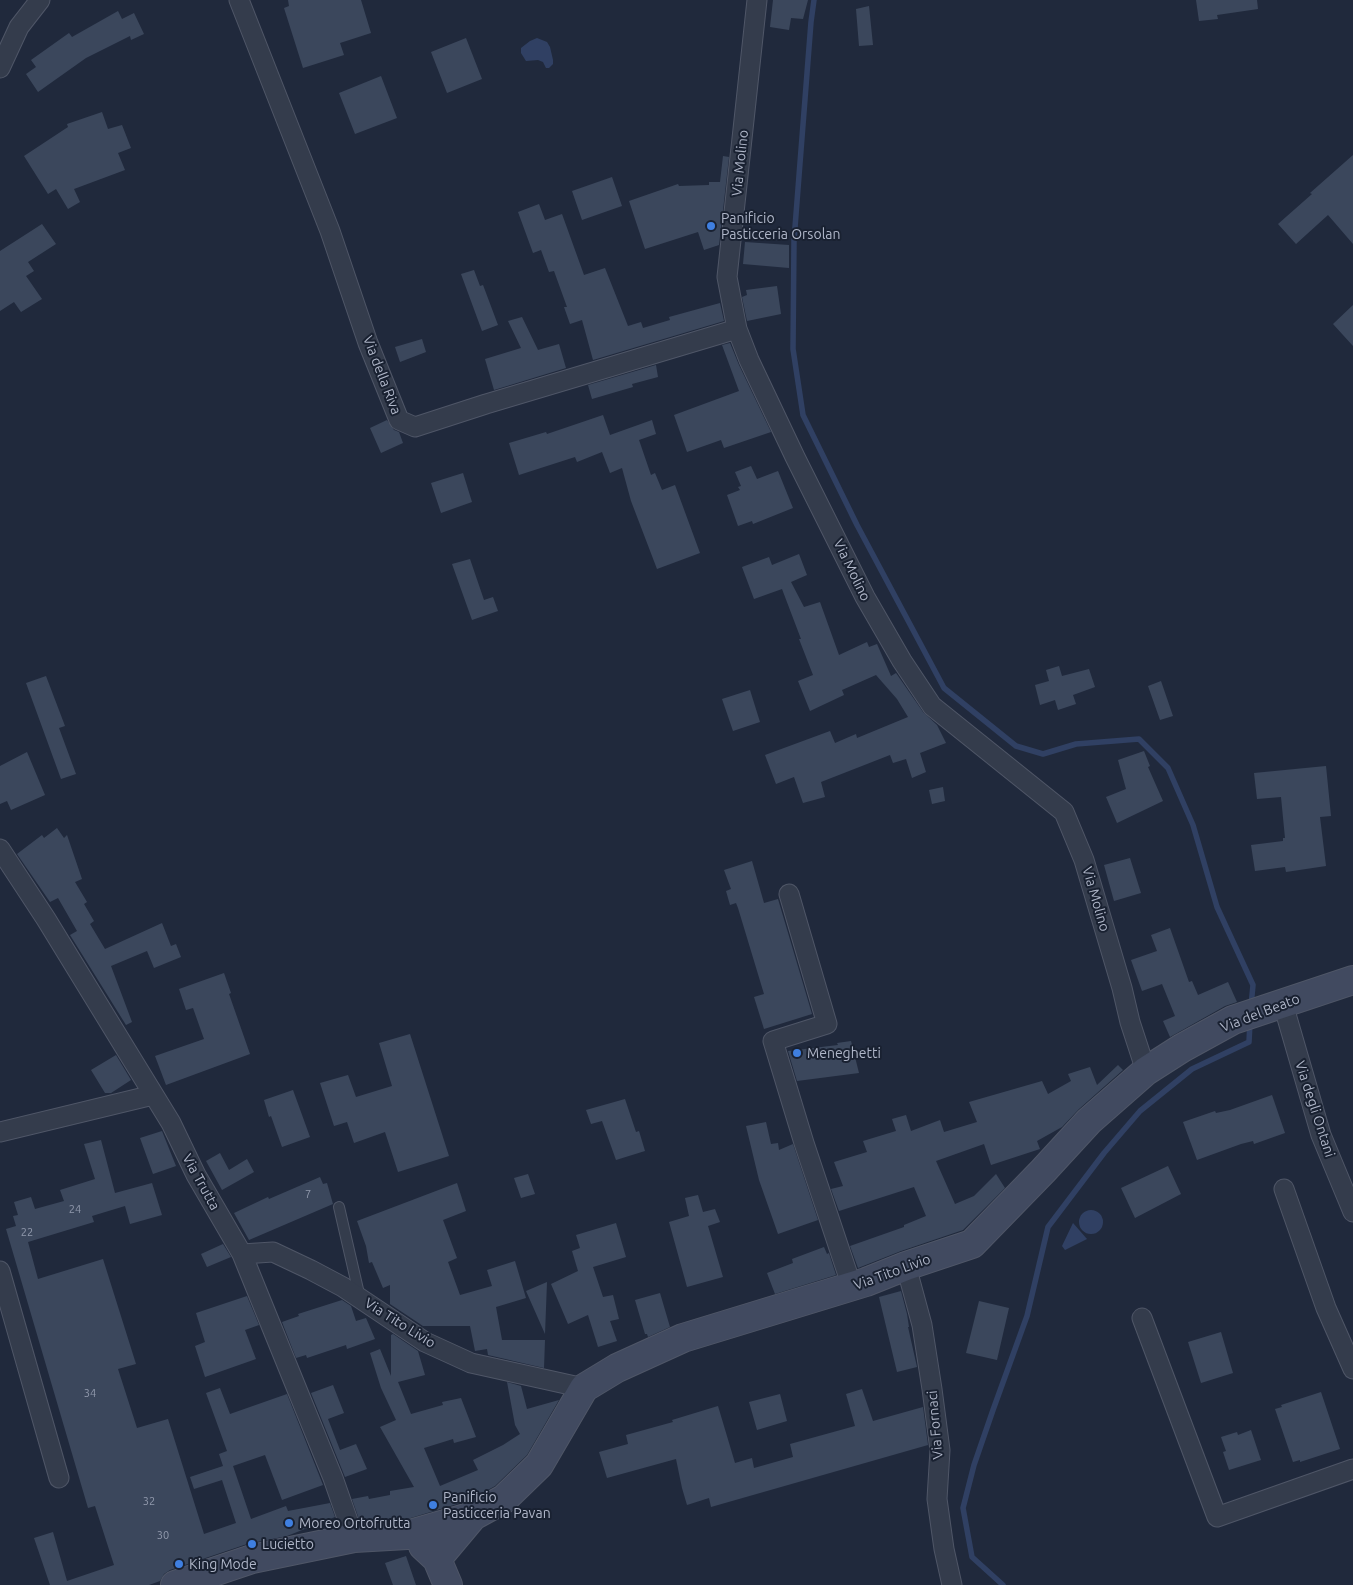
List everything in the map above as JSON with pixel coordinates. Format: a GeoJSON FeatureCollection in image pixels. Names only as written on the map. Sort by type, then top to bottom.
{"type":"FeatureCollection","features":[{"type":"Feature","properties":{"kind":"street"},"geometry":{"type":"LineString","coordinates":[[0,68],[19,27],[40,0]]}},
{"type":"Feature","properties":{"kind":"street","name":"Via della Riva"},"geometry":{"type":"LineString","coordinates":[[239,0],[330,231],[368,343],[399,420],[415,427],[495,401],[737,329]]}},
{"type":"Feature","properties":{"kind":"street","name":"Via Molino"},"geometry":{"type":"LineString","coordinates":[[757,0],[727,277],[737,329],[749,360],[795,457],[865,597],[902,661],[932,706],[1064,812],[1084,860],[1122,988],[1130,1022],[1146,1070]]}},
{"type":"Feature","properties":{"kind":"street","name":"Via Trutta"},"geometry":{"type":"LineString","coordinates":[[0,849],[49,924],[171,1123],[196,1175],[242,1254],[333,1478],[354,1538]]}},
{"type":"Feature","properties":{"kind":"street"},"geometry":{"type":"LineString","coordinates":[[789,894],[827,1024],[773,1041],[852,1287]]}},
{"type":"Feature","properties":{"kind":"street","name":"Via del Beato"},"geometry":{"type":"LineString","coordinates":[[1146,1070],[1233,1020],[1353,980]]}},
{"type":"Feature","properties":{"kind":"street","name":"Via degli Ontani"},"geometry":{"type":"LineString","coordinates":[[1273,1007],[1321,1135],[1353,1212]]}},
{"type":"Feature","properties":{"kind":"street","name":"Via Tito Livio"},"geometry":{"type":"LineString","coordinates":[[174,1585],[252,1559],[354,1538],[407,1535],[472,1516],[504,1499],[539,1465],[584,1388],[617,1368],[683,1338],[852,1287],[906,1266],[972,1244],[1043,1171],[1089,1120],[1146,1070]]}},
{"type":"Feature","properties":{"kind":"street"},"geometry":{"type":"LineString","coordinates":[[0,1132],[153,1095]]}},
{"type":"Feature","properties":{"kind":"street"},"geometry":{"type":"LineString","coordinates":[[1284,1189],[1326,1308],[1353,1369]]}},
{"type":"Feature","properties":{"kind":"street","name":"Via Tito Livio"},"geometry":{"type":"LineString","coordinates":[[242,1254],[273,1252],[343,1287],[426,1342],[471,1363],[584,1388]]}},
{"type":"Feature","properties":{"kind":"street","name":"Via Fornaci"},"geometry":{"type":"LineString","coordinates":[[906,1266],[922,1325],[932,1390],[940,1450],[937,1498],[944,1549],[952,1585]]}},
{"type":"Feature","properties":{"kind":"street"},"geometry":{"type":"LineString","coordinates":[[0,1271],[59,1478]]}},
{"type":"Feature","properties":{"kind":"street"},"geometry":{"type":"LineString","coordinates":[[1142,1318],[1217,1517],[1353,1469]]}},
{"type":"Feature","properties":{"kind":"street","name":"Via Tito Livio"},"geometry":{"type":"LineString","coordinates":[[437,1559],[472,1516]]}},
{"type":"Feature","properties":{"kind":"street"},"geometry":{"type":"LineString","coordinates":[[407,1535],[437,1559],[448,1585]]}},
{"type":"Feature","properties":{"kind":"lane","name":"Via Tito Livio"},"geometry":{"type":"LineString","coordinates":[[340,1207],[360,1298]]}},
{"type":"Feature","properties":{"kind":"water"},"geometry":{"type":"Polygon","coordinates":[[[537,38],[547,42],[550,47],[553,64],[549,68],[546,68],[543,62],[538,60],[526,61],[521,53],[521,48],[537,38]]]}},
{"type":"Feature","properties":{"kind":"water"},"geometry":{"type":"Polygon","coordinates":[[[1091,1210],[1099,1214],[1103,1222],[1099,1230],[1091,1234],[1083,1230],[1079,1222],[1083,1214],[1091,1210]]]}},
{"type":"Feature","properties":{"kind":"water"},"geometry":{"type":"Polygon","coordinates":[[[1073,1223],[1087,1239],[1065,1250],[1062,1246],[1073,1223]]]}},
{"type":"Feature","properties":{"kind":"building"},"geometry":{"type":"Polygon","coordinates":[[[288,0],[361,0],[371,33],[340,43],[344,55],[303,68],[284,8],[289,6],[288,0]]]}},
{"type":"Feature","properties":{"kind":"building"},"geometry":{"type":"Polygon","coordinates":[[[773,0],[808,0],[803,19],[791,18],[789,30],[770,27],[773,0]]]}},
{"type":"Feature","properties":{"kind":"building"},"geometry":{"type":"Polygon","coordinates":[[[1196,0],[1257,0],[1258,9],[1217,15],[1218,19],[1199,21],[1196,0]]]}},
{"type":"Feature","properties":{"kind":"building"},"geometry":{"type":"Polygon","coordinates":[[[869,6],[873,45],[859,46],[856,9],[869,6]]]}},
{"type":"Feature","properties":{"kind":"building"},"geometry":{"type":"Polygon","coordinates":[[[118,11],[122,19],[134,13],[144,34],[131,40],[130,36],[86,58],[38,92],[26,74],[36,67],[31,60],[69,33],[72,37],[118,11]]]}},
{"type":"Feature","properties":{"kind":"building"},"geometry":{"type":"Polygon","coordinates":[[[466,38],[482,79],[447,93],[431,52],[466,38]]]}},
{"type":"Feature","properties":{"kind":"building"},"geometry":{"type":"Polygon","coordinates":[[[381,76],[397,118],[355,134],[339,93],[381,76]]]}},
{"type":"Feature","properties":{"kind":"building"},"geometry":{"type":"Polygon","coordinates":[[[102,112],[108,129],[122,125],[131,148],[118,153],[125,170],[74,189],[80,202],[68,209],[56,189],[48,194],[24,156],[68,127],[67,124],[102,112]]]}},
{"type":"Feature","properties":{"kind":"building"},"geometry":{"type":"Polygon","coordinates":[[[1353,155],[1353,244],[1328,215],[1296,244],[1278,224],[1353,155]]]}},
{"type":"Feature","properties":{"kind":"building"},"geometry":{"type":"Polygon","coordinates":[[[723,156],[729,157],[719,245],[704,250],[698,232],[645,249],[629,201],[678,184],[679,186],[709,185],[709,182],[720,182],[723,156]]]}},
{"type":"Feature","properties":{"kind":"building"},"geometry":{"type":"Polygon","coordinates":[[[612,177],[622,206],[582,220],[572,191],[612,177]]]}},
{"type":"Feature","properties":{"kind":"building"},"geometry":{"type":"Polygon","coordinates":[[[539,204],[545,220],[562,214],[584,275],[605,268],[628,326],[641,322],[643,328],[670,320],[669,317],[720,303],[724,321],[593,360],[582,320],[570,324],[564,307],[567,307],[554,271],[549,272],[541,250],[533,253],[518,212],[539,204]]]}},
{"type":"Feature","properties":{"kind":"building"},"geometry":{"type":"Polygon","coordinates":[[[42,224],[56,244],[28,262],[34,271],[26,276],[42,299],[21,312],[14,302],[0,311],[0,251],[42,224]]]}},
{"type":"Feature","properties":{"kind":"building"},"geometry":{"type":"Polygon","coordinates":[[[745,242],[789,245],[789,268],[743,264],[745,242]]]}},
{"type":"Feature","properties":{"kind":"building"},"geometry":{"type":"Polygon","coordinates":[[[474,270],[480,286],[483,285],[498,325],[482,331],[461,274],[474,270]]]}},
{"type":"Feature","properties":{"kind":"building"},"geometry":{"type":"Polygon","coordinates":[[[777,286],[781,314],[747,321],[742,297],[747,295],[746,290],[777,286]]]}},
{"type":"Feature","properties":{"kind":"building"},"geometry":{"type":"Polygon","coordinates":[[[1353,305],[1353,346],[1333,324],[1353,305]]]}},
{"type":"Feature","properties":{"kind":"building"},"geometry":{"type":"Polygon","coordinates":[[[522,317],[538,350],[559,344],[566,368],[494,390],[485,359],[521,348],[508,321],[522,317]]]}},
{"type":"Feature","properties":{"kind":"building"},"geometry":{"type":"Polygon","coordinates":[[[422,339],[426,352],[400,362],[395,347],[422,339]]]}},
{"type":"Feature","properties":{"kind":"building"},"geometry":{"type":"Polygon","coordinates":[[[730,343],[771,432],[724,448],[721,440],[687,452],[674,415],[739,391],[722,345],[730,343]]]}},
{"type":"Feature","properties":{"kind":"building"},"geometry":{"type":"Polygon","coordinates":[[[656,365],[658,377],[632,384],[633,387],[592,399],[588,385],[656,365]]]}},
{"type":"Feature","properties":{"kind":"building"},"geometry":{"type":"Polygon","coordinates":[[[603,415],[610,435],[652,420],[656,434],[639,440],[651,475],[655,473],[662,490],[675,485],[700,553],[657,569],[631,501],[622,468],[610,473],[602,452],[577,462],[575,457],[519,475],[509,443],[546,432],[547,434],[603,415]]]}},
{"type":"Feature","properties":{"kind":"building"},"geometry":{"type":"Polygon","coordinates":[[[387,420],[394,430],[399,432],[403,443],[381,453],[370,428],[387,420]]]}},
{"type":"Feature","properties":{"kind":"building"},"geometry":{"type":"Polygon","coordinates":[[[751,466],[757,479],[778,471],[793,508],[753,524],[752,521],[738,526],[727,495],[740,490],[738,487],[741,486],[735,472],[751,466]]]}},
{"type":"Feature","properties":{"kind":"building"},"geometry":{"type":"Polygon","coordinates":[[[463,473],[472,502],[441,513],[431,483],[463,473]]]}},
{"type":"Feature","properties":{"kind":"building"},"geometry":{"type":"Polygon","coordinates":[[[799,554],[807,575],[791,582],[804,607],[820,602],[839,655],[867,642],[869,647],[877,644],[891,676],[896,673],[923,712],[937,725],[946,743],[920,753],[926,772],[912,778],[906,759],[893,763],[890,755],[821,782],[825,797],[803,803],[794,777],[776,784],[765,755],[830,731],[835,743],[856,734],[857,738],[908,717],[897,699],[876,675],[842,690],[844,695],[810,711],[798,681],[813,675],[782,589],[754,599],[742,567],[769,557],[772,565],[799,554]]]}},
{"type":"Feature","properties":{"kind":"building"},"geometry":{"type":"Polygon","coordinates":[[[470,559],[484,600],[493,597],[498,611],[472,620],[452,564],[470,559]]]}},
{"type":"Feature","properties":{"kind":"building"},"geometry":{"type":"Polygon","coordinates":[[[1059,666],[1062,676],[1089,669],[1095,687],[1073,695],[1076,704],[1058,710],[1055,700],[1040,705],[1035,685],[1049,681],[1046,670],[1059,666]]]}},
{"type":"Feature","properties":{"kind":"building"},"geometry":{"type":"Polygon","coordinates":[[[46,676],[65,726],[59,728],[76,774],[61,779],[26,683],[46,676]]]}},
{"type":"Feature","properties":{"kind":"building"},"geometry":{"type":"Polygon","coordinates":[[[1161,681],[1173,716],[1160,720],[1148,686],[1161,681]]]}},
{"type":"Feature","properties":{"kind":"building"},"geometry":{"type":"Polygon","coordinates":[[[750,690],[760,722],[733,731],[722,699],[750,690]]]}},
{"type":"Feature","properties":{"kind":"building"},"geometry":{"type":"Polygon","coordinates":[[[1144,751],[1150,766],[1148,767],[1163,801],[1117,823],[1106,797],[1126,789],[1118,760],[1144,751]]]}},
{"type":"Feature","properties":{"kind":"building"},"geometry":{"type":"Polygon","coordinates":[[[27,752],[45,795],[11,810],[7,801],[0,804],[0,766],[27,752]]]}},
{"type":"Feature","properties":{"kind":"building"},"geometry":{"type":"Polygon","coordinates":[[[1326,766],[1331,816],[1320,817],[1326,866],[1286,872],[1285,867],[1255,871],[1251,845],[1283,841],[1283,838],[1285,838],[1281,797],[1257,799],[1254,773],[1326,766]]]}},
{"type":"Feature","properties":{"kind":"building"},"geometry":{"type":"Polygon","coordinates":[[[943,787],[945,801],[932,804],[929,790],[943,787]]]}},
{"type":"Feature","properties":{"kind":"building"},"geometry":{"type":"Polygon","coordinates":[[[57,828],[64,838],[67,835],[82,879],[75,882],[87,902],[84,904],[94,921],[90,924],[105,949],[162,923],[171,946],[176,944],[181,957],[154,968],[147,951],[111,966],[132,1022],[126,1025],[70,935],[77,931],[58,898],[50,902],[17,854],[42,835],[44,838],[57,828]]]}},
{"type":"Feature","properties":{"kind":"building"},"geometry":{"type":"Polygon","coordinates":[[[1130,858],[1141,893],[1114,901],[1104,865],[1130,858]]]}},
{"type":"Feature","properties":{"kind":"building"},"geometry":{"type":"Polygon","coordinates":[[[752,861],[764,903],[778,899],[812,1014],[764,1029],[754,997],[764,994],[738,908],[736,903],[730,905],[726,891],[731,889],[724,870],[752,861]]]}},
{"type":"Feature","properties":{"kind":"building"},"geometry":{"type":"Polygon","coordinates":[[[1170,928],[1189,982],[1192,981],[1198,995],[1228,982],[1237,1002],[1225,1006],[1170,1037],[1163,1021],[1175,1016],[1162,984],[1142,991],[1131,960],[1157,951],[1151,935],[1170,928]]]}},
{"type":"Feature","properties":{"kind":"building"},"geometry":{"type":"Polygon","coordinates":[[[224,973],[231,993],[229,994],[250,1054],[166,1085],[155,1056],[204,1039],[193,1008],[186,1010],[179,989],[224,973]]]}},
{"type":"Feature","properties":{"kind":"building"},"geometry":{"type":"Polygon","coordinates":[[[410,1034],[449,1156],[398,1172],[385,1132],[354,1143],[347,1122],[334,1126],[320,1083],[348,1075],[356,1097],[392,1086],[379,1043],[410,1034]]]}},
{"type":"Feature","properties":{"kind":"building"},"geometry":{"type":"Polygon","coordinates":[[[851,1041],[859,1073],[797,1081],[788,1051],[838,1045],[837,1043],[851,1041]]]}},
{"type":"Feature","properties":{"kind":"building"},"geometry":{"type":"Polygon","coordinates":[[[116,1055],[131,1080],[111,1093],[105,1093],[91,1070],[116,1055]]]}},
{"type":"Feature","properties":{"kind":"building"},"geometry":{"type":"Polygon","coordinates":[[[1118,1065],[1123,1070],[1079,1109],[1062,1127],[1037,1141],[1040,1149],[991,1165],[984,1144],[936,1161],[955,1204],[974,1196],[996,1174],[1005,1188],[963,1230],[858,1268],[850,1246],[904,1227],[904,1225],[926,1216],[914,1187],[839,1211],[831,1189],[843,1186],[834,1162],[867,1152],[863,1141],[896,1131],[892,1119],[906,1115],[911,1131],[940,1120],[944,1132],[977,1122],[969,1102],[1042,1081],[1048,1094],[1071,1081],[1068,1074],[1090,1067],[1097,1085],[1118,1065]]]}},
{"type":"Feature","properties":{"kind":"building"},"geometry":{"type":"Polygon","coordinates":[[[293,1090],[310,1137],[282,1147],[264,1100],[293,1090]]]}},
{"type":"Feature","properties":{"kind":"building"},"geometry":{"type":"Polygon","coordinates":[[[1272,1095],[1285,1133],[1254,1144],[1253,1141],[1241,1144],[1197,1160],[1183,1122],[1215,1111],[1216,1113],[1230,1110],[1272,1095]]]}},
{"type":"Feature","properties":{"kind":"building"},"geometry":{"type":"Polygon","coordinates":[[[625,1099],[636,1132],[639,1131],[645,1151],[616,1160],[602,1121],[591,1124],[586,1110],[625,1099]]]}},
{"type":"Feature","properties":{"kind":"building"},"geometry":{"type":"Polygon","coordinates":[[[766,1122],[771,1144],[778,1143],[779,1150],[793,1144],[818,1220],[778,1234],[759,1180],[746,1126],[766,1122]]]}},
{"type":"Feature","properties":{"kind":"building"},"geometry":{"type":"Polygon","coordinates":[[[162,1131],[176,1166],[153,1174],[140,1138],[162,1131]]]}},
{"type":"Feature","properties":{"kind":"building"},"geometry":{"type":"Polygon","coordinates":[[[101,1140],[115,1193],[152,1183],[162,1215],[130,1224],[125,1206],[92,1216],[94,1222],[28,1242],[38,1279],[103,1259],[136,1364],[118,1369],[137,1428],[168,1419],[204,1534],[236,1523],[222,1480],[194,1489],[190,1477],[223,1466],[219,1454],[227,1451],[206,1393],[220,1388],[230,1414],[287,1394],[323,1485],[282,1500],[265,1455],[233,1466],[251,1519],[286,1506],[288,1511],[330,1503],[335,1517],[287,1536],[247,1544],[170,1570],[164,1574],[160,1581],[149,1585],[50,1585],[34,1538],[53,1532],[67,1581],[114,1565],[95,1506],[88,1508],[6,1229],[16,1226],[13,1216],[18,1215],[14,1202],[31,1197],[35,1209],[64,1201],[60,1190],[95,1179],[84,1144],[101,1140]]]}},
{"type":"Feature","properties":{"kind":"building"},"geometry":{"type":"Polygon","coordinates":[[[220,1153],[229,1170],[247,1159],[254,1172],[222,1190],[206,1161],[220,1153]]]}},
{"type":"Feature","properties":{"kind":"building"},"geometry":{"type":"Polygon","coordinates":[[[1168,1166],[1181,1194],[1135,1218],[1121,1188],[1168,1166]]]}},
{"type":"Feature","properties":{"kind":"building"},"geometry":{"type":"Polygon","coordinates":[[[528,1174],[535,1194],[521,1198],[514,1178],[528,1174]]]}},
{"type":"Feature","properties":{"kind":"building"},"geometry":{"type":"Polygon","coordinates":[[[320,1177],[323,1184],[327,1183],[333,1204],[249,1240],[234,1213],[268,1197],[269,1199],[320,1177]]]}},
{"type":"Feature","properties":{"kind":"building"},"geometry":{"type":"Polygon","coordinates":[[[457,1183],[466,1211],[443,1220],[457,1258],[448,1262],[460,1295],[492,1286],[487,1270],[515,1261],[526,1298],[496,1307],[502,1340],[545,1340],[544,1368],[488,1355],[487,1349],[475,1351],[470,1326],[423,1326],[390,1304],[390,1285],[383,1288],[372,1262],[369,1263],[366,1246],[357,1221],[457,1183]]]}},
{"type":"Feature","properties":{"kind":"building"},"geometry":{"type":"Polygon","coordinates":[[[698,1195],[703,1212],[715,1209],[720,1222],[708,1226],[723,1277],[687,1287],[669,1222],[689,1216],[685,1198],[698,1195]]]}},
{"type":"Feature","properties":{"kind":"building"},"geometry":{"type":"Polygon","coordinates":[[[616,1223],[626,1257],[593,1267],[603,1297],[613,1295],[619,1319],[610,1321],[617,1341],[598,1347],[588,1315],[568,1324],[551,1284],[578,1271],[572,1251],[580,1248],[576,1235],[616,1223]]]}},
{"type":"Feature","properties":{"kind":"building"},"geometry":{"type":"Polygon","coordinates":[[[223,1244],[231,1257],[207,1267],[201,1254],[223,1244]]]}},
{"type":"Feature","properties":{"kind":"building"},"geometry":{"type":"Polygon","coordinates":[[[824,1247],[827,1254],[829,1253],[836,1275],[775,1294],[767,1273],[793,1263],[792,1259],[824,1247]]]}},
{"type":"Feature","properties":{"kind":"building"},"geometry":{"type":"Polygon","coordinates":[[[547,1282],[545,1334],[526,1291],[547,1282]]]}},
{"type":"Feature","properties":{"kind":"building"},"geometry":{"type":"Polygon","coordinates":[[[901,1291],[917,1367],[897,1372],[879,1297],[901,1291]]]}},
{"type":"Feature","properties":{"kind":"building"},"geometry":{"type":"Polygon","coordinates":[[[660,1293],[670,1327],[648,1337],[645,1334],[635,1300],[660,1293]]]}},
{"type":"Feature","properties":{"kind":"building"},"geometry":{"type":"Polygon","coordinates":[[[247,1296],[259,1325],[245,1330],[256,1359],[205,1377],[195,1346],[205,1342],[196,1313],[247,1296]]]}},
{"type":"Feature","properties":{"kind":"building"},"geometry":{"type":"Polygon","coordinates":[[[342,1300],[351,1306],[356,1321],[366,1318],[375,1339],[347,1349],[346,1345],[307,1358],[306,1355],[296,1358],[282,1322],[299,1316],[298,1314],[342,1300]]]}},
{"type":"Feature","properties":{"kind":"building"},"geometry":{"type":"Polygon","coordinates":[[[979,1301],[1009,1308],[997,1360],[966,1353],[979,1301]]]}},
{"type":"Feature","properties":{"kind":"building"},"geometry":{"type":"Polygon","coordinates":[[[1221,1332],[1233,1373],[1201,1383],[1188,1342],[1221,1332]]]}},
{"type":"Feature","properties":{"kind":"building"},"geometry":{"type":"Polygon","coordinates":[[[393,1334],[418,1351],[425,1375],[398,1382],[411,1414],[443,1405],[442,1402],[461,1398],[476,1437],[454,1443],[453,1439],[424,1448],[440,1486],[478,1470],[473,1460],[520,1434],[515,1425],[507,1382],[521,1386],[527,1409],[559,1400],[527,1455],[495,1486],[467,1501],[404,1520],[360,1522],[352,1499],[368,1496],[369,1499],[390,1495],[390,1491],[414,1487],[380,1427],[396,1420],[381,1388],[370,1353],[380,1349],[391,1376],[391,1335],[393,1334]]]}},
{"type":"Feature","properties":{"kind":"building"},"geometry":{"type":"Polygon","coordinates":[[[333,1385],[344,1413],[328,1419],[340,1450],[356,1444],[367,1469],[345,1477],[311,1393],[333,1385]]]}},
{"type":"Feature","properties":{"kind":"building"},"geometry":{"type":"Polygon","coordinates":[[[862,1389],[873,1421],[923,1407],[928,1445],[711,1507],[709,1498],[687,1505],[676,1459],[607,1478],[599,1452],[628,1444],[626,1435],[673,1422],[672,1420],[718,1406],[735,1463],[752,1458],[754,1468],[793,1457],[790,1444],[855,1426],[846,1394],[862,1389]]]}},
{"type":"Feature","properties":{"kind":"building"},"geometry":{"type":"Polygon","coordinates":[[[1321,1392],[1340,1449],[1300,1462],[1300,1460],[1293,1462],[1275,1409],[1282,1407],[1281,1405],[1321,1392]]]}},
{"type":"Feature","properties":{"kind":"building"},"geometry":{"type":"Polygon","coordinates":[[[780,1394],[787,1421],[757,1430],[749,1402],[780,1394]]]}},
{"type":"Feature","properties":{"kind":"building"},"geometry":{"type":"Polygon","coordinates":[[[1251,1430],[1261,1460],[1229,1470],[1223,1452],[1226,1451],[1221,1437],[1237,1432],[1238,1435],[1251,1430]]]}},
{"type":"Feature","properties":{"kind":"building"},"geometry":{"type":"Polygon","coordinates":[[[406,1556],[416,1585],[393,1585],[385,1563],[406,1556]]]}},
{"type":"Feature","properties":{"kind":"waterway"},"geometry":{"type":"LineString","coordinates":[[814,0],[794,240],[793,349],[803,415],[857,525],[944,688],[1016,746],[1043,754],[1076,744],[1139,739],[1168,768],[1193,825],[1217,907],[1253,985],[1251,1006]]}},
{"type":"Feature","properties":{"kind":"waterway"},"geometry":{"type":"LineString","coordinates":[[1003,1585],[972,1557],[963,1508],[974,1465],[1027,1316],[1048,1227],[1104,1153],[1140,1111],[1192,1069],[1249,1042],[1250,1022]]}},
{"type":"Feature","properties":{"kind":"place","name":"Panificio Pasticceria Orsolan"},"geometry":{"type":"Point","coordinates":[711,226]}},
{"type":"Feature","properties":{"kind":"place","name":"Meneghetti"},"geometry":{"type":"Point","coordinates":[797,1053]}},
{"type":"Feature","properties":{"kind":"place","name":"Panificio Pasticceria Pavan"},"geometry":{"type":"Point","coordinates":[433,1505]}},
{"type":"Feature","properties":{"kind":"place","name":"Moreo Ortofrutta"},"geometry":{"type":"Point","coordinates":[289,1523]}},
{"type":"Feature","properties":{"kind":"place","name":"Lucietto"},"geometry":{"type":"Point","coordinates":[252,1544]}},
{"type":"Feature","properties":{"kind":"place","name":"King Mode"},"geometry":{"type":"Point","coordinates":[179,1564]}}]}
